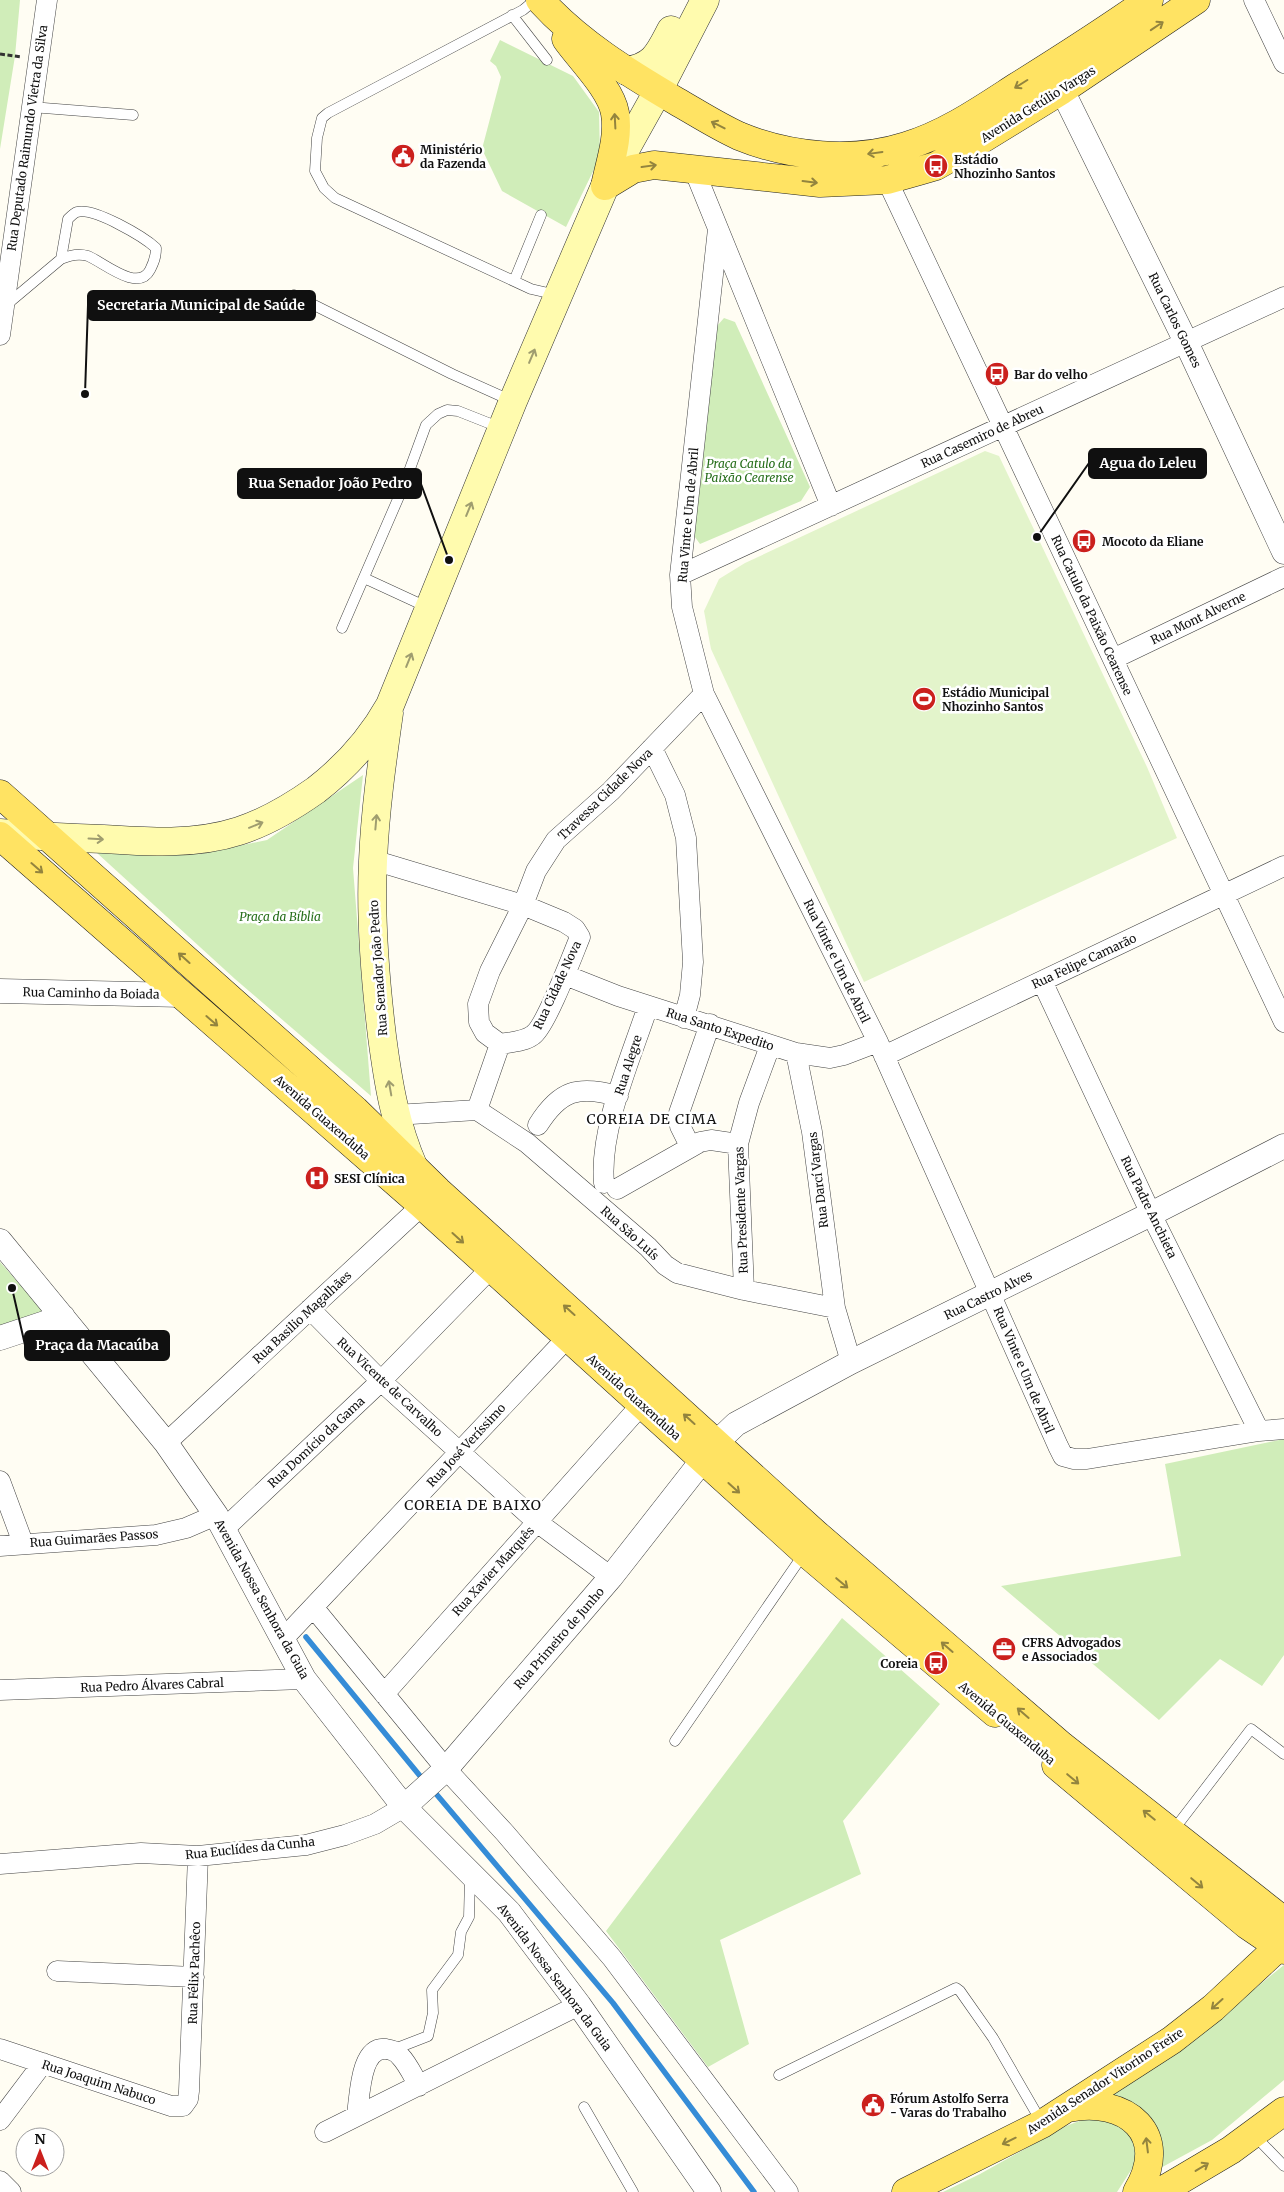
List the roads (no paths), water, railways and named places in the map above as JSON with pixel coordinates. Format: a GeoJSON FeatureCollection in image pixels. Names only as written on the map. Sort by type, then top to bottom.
{"type":"FeatureCollection","features":[{"type":"Feature","properties":{"kind":"main road","name":"Avenida Getúlio Vargas"},"geometry":{"type":"LineString","coordinates":[[540,0],[568,29],[626,71],[715,124],[740,136],[767,145],[794,152],[824,156],[878,153],[907,146],[976,113],[1148,1]]}},
{"type":"Feature","properties":{"kind":"main road"},"geometry":{"type":"LineString","coordinates":[[540,0],[601,86],[614,111],[614,148],[605,186]]}},
{"type":"Feature","properties":{"kind":"main road"},"geometry":{"type":"LineString","coordinates":[[626,71],[643,68],[657,56],[687,0]]}},
{"type":"Feature","properties":{"kind":"main road","name":"Rua Senador João Pedro"},"geometry":{"type":"LineString","coordinates":[[0,835],[143,842],[181,841],[237,832],[261,824],[299,802],[350,762],[378,728],[390,705],[513,401],[605,186],[658,91],[705,0]]}},
{"type":"Feature","properties":{"kind":"main road","name":"Avenida Getúlio Vargas"},"geometry":{"type":"LineString","coordinates":[[605,186],[622,174],[644,166],[664,164],[820,183],[887,180],[936,166],[1062,90],[1196,0]]}},
{"type":"Feature","properties":{"kind":"main road"},"geometry":{"type":"LineString","coordinates":[[1062,90],[1058,82],[1060,72],[1133,21],[1148,1]]}},
{"type":"Feature","properties":{"kind":"main road","name":"Rua Senador João Pedro"},"geometry":{"type":"LineString","coordinates":[[390,705],[379,780],[373,860],[372,922],[378,1000],[395,1115],[414,1168]]}},
{"type":"Feature","properties":{"kind":"main road"},"geometry":{"type":"LineString","coordinates":[[0,795],[3,808],[0,826]]}},
{"type":"Feature","properties":{"kind":"main road","name":"Avenida Guaxenduba"},"geometry":{"type":"LineString","coordinates":[[0,795],[355,1110],[414,1168],[430,1198],[491,1268],[642,1404],[710,1452]]}},
{"type":"Feature","properties":{"kind":"main road","name":"Avenida Guaxenduba"},"geometry":{"type":"LineString","coordinates":[[0,835],[182,995],[430,1198],[811,1543],[1247,1925],[1283,1940]]}},
{"type":"Feature","properties":{"kind":"main road"},"geometry":{"type":"LineString","coordinates":[[182,995],[196,991],[216,996],[325,1094],[355,1110]]}},
{"type":"Feature","properties":{"kind":"main road","name":"Avenida Guaxenduba"},"geometry":{"type":"LineString","coordinates":[[811,1543],[1171,1833],[1283,1940]]}},
{"type":"Feature","properties":{"kind":"main road"},"geometry":{"type":"LineString","coordinates":[[1247,1925],[1253,1940],[1254,1957],[1248,1975]]}},
{"type":"Feature","properties":{"kind":"main road","name":"Avenida Senador Vitorino Freire"},"geometry":{"type":"LineString","coordinates":[[906,2192],[1042,2124],[1172,2040],[1213,2008],[1283,1940]]}},
{"type":"Feature","properties":{"kind":"main road"},"geometry":{"type":"LineString","coordinates":[[1066,2108],[1084,2106],[1107,2107],[1128,2115],[1140,2125],[1147,2138],[1148,2155],[1144,2178],[1137,2192]]}},
{"type":"Feature","properties":{"kind":"main road"},"geometry":{"type":"LineString","coordinates":[[1160,2192],[1231,2150],[1284,2110]]}},
{"type":"Feature","properties":{"kind":"street","name":"Rua Deputado Raimundo Vietra da Silva"},"geometry":{"type":"LineString","coordinates":[[0,335],[47,0]]}},
{"type":"Feature","properties":{"kind":"street"},"geometry":{"type":"LineString","coordinates":[[1254,0],[1284,63]]}},
{"type":"Feature","properties":{"kind":"street","name":"Rua Carlos Gomes"},"geometry":{"type":"LineString","coordinates":[[1062,90],[1186,342],[1284,552]]}},
{"type":"Feature","properties":{"kind":"street"},"geometry":{"type":"LineString","coordinates":[[693,168],[831,506]]}},
{"type":"Feature","properties":{"kind":"street","name":"Rua Catulo da Paixão Cearense"},"geometry":{"type":"LineString","coordinates":[[887,180],[1284,1022]]}},
{"type":"Feature","properties":{"kind":"street","name":"Rua Vinte e Um de Abril"},"geometry":{"type":"LineString","coordinates":[[718,229],[680,575],[682,606],[704,694],[881,1049],[1063,1456],[1074,1459],[1087,1459],[1259,1431],[1284,1429]]}},
{"type":"Feature","properties":{"kind":"street","name":"Rua Casemiro de Abreu"},"geometry":{"type":"LineString","coordinates":[[680,575],[1284,297]]}},
{"type":"Feature","properties":{"kind":"street","name":"Rua Mont Alverne"},"geometry":{"type":"LineString","coordinates":[[1113,659],[1284,577]]}},
{"type":"Feature","properties":{"kind":"street","name":"Travessa Cidade Nova"},"geometry":{"type":"LineString","coordinates":[[523,906],[536,871],[556,840],[610,790],[704,694]]}},
{"type":"Feature","properties":{"kind":"street"},"geometry":{"type":"LineString","coordinates":[[652,748],[675,795],[686,838],[694,962],[690,996],[684,1018]]}},
{"type":"Feature","properties":{"kind":"street","name":"Rua Cidade Nova"},"geometry":{"type":"LineString","coordinates":[[373,860],[523,906],[564,922],[576,929],[580,937],[565,976],[534,1035],[519,1041],[500,1044]]}},
{"type":"Feature","properties":{"kind":"street","name":"Rua Felipe Camarão"},"geometry":{"type":"LineString","coordinates":[[881,1049],[1042,981],[1284,866]]}},
{"type":"Feature","properties":{"kind":"street"},"geometry":{"type":"LineString","coordinates":[[395,1115],[477,1110],[500,1044],[485,1033],[479,1022],[478,1004],[490,971],[523,906]]}},
{"type":"Feature","properties":{"kind":"street","name":"Rua Santo Expedito"},"geometry":{"type":"LineString","coordinates":[[565,976],[684,1018],[710,1024],[770,1046],[796,1053],[830,1058],[881,1049]]}},
{"type":"Feature","properties":{"kind":"street","name":"Rua Padre Anchieta"},"geometry":{"type":"LineString","coordinates":[[1042,981],[1152,1214],[1259,1431]]}},
{"type":"Feature","properties":{"kind":"street","name":"Rua Caminho da Boiada"},"geometry":{"type":"LineString","coordinates":[[0,991],[182,995]]}},
{"type":"Feature","properties":{"kind":"street","name":"Rua Alegre"},"geometry":{"type":"LineString","coordinates":[[648,1006],[618,1096],[602,1166],[610,1186],[660,1166],[690,1146]]}},
{"type":"Feature","properties":{"kind":"street"},"geometry":{"type":"LineString","coordinates":[[710,1024],[679,1113],[680,1126],[690,1146],[712,1140],[738,1144]]}},
{"type":"Feature","properties":{"kind":"street","name":"Rua Presidente Vargas"},"geometry":{"type":"LineString","coordinates":[[744,1290],[738,1144],[749,1103],[770,1046]]}},
{"type":"Feature","properties":{"kind":"street","name":"Rua Darcí Vargas"},"geometry":{"type":"LineString","coordinates":[[796,1053],[812,1132],[835,1308]]}},
{"type":"Feature","properties":{"kind":"street"},"geometry":{"type":"LineString","coordinates":[[538,1125],[549,1107],[560,1098],[572,1093],[592,1090],[618,1096]]}},
{"type":"Feature","properties":{"kind":"street","name":"Rua São Luís"},"geometry":{"type":"LineString","coordinates":[[477,1110],[527,1142],[665,1265],[677,1273],[744,1290],[835,1308]]}},
{"type":"Feature","properties":{"kind":"street","name":"Rua Castro Alves"},"geometry":{"type":"LineString","coordinates":[[710,1452],[736,1424],[851,1362],[1152,1214],[1284,1146]]}},
{"type":"Feature","properties":{"kind":"street","name":"Rua Basilio Magalhães"},"geometry":{"type":"LineString","coordinates":[[166,1443],[430,1198]]}},
{"type":"Feature","properties":{"kind":"street","name":"Avenida Nossa Senhora da Guia"},"geometry":{"type":"LineString","coordinates":[[0,1241],[166,1443],[220,1522],[304,1679],[470,1874],[509,1912],[579,2005],[709,2192]]}},
{"type":"Feature","properties":{"kind":"street","name":"Rua Domício da Gama"},"geometry":{"type":"LineString","coordinates":[[220,1522],[381,1382],[491,1268]]}},
{"type":"Feature","properties":{"kind":"street"},"geometry":{"type":"LineString","coordinates":[[835,1308],[851,1362]]}},
{"type":"Feature","properties":{"kind":"street","name":"Rua Vicente de Carvalho"},"geometry":{"type":"LineString","coordinates":[[310,1309],[381,1382],[537,1522],[612,1577]]}},
{"type":"Feature","properties":{"kind":"street"},"geometry":{"type":"LineString","coordinates":[[0,1338],[63,1317]]}},
{"type":"Feature","properties":{"kind":"street","name":"Rua José Veríssimo"},"geometry":{"type":"LineString","coordinates":[[282,1640],[568,1337]]}},
{"type":"Feature","properties":{"kind":"street","name":"Rua Xavier Marquês"},"geometry":{"type":"LineString","coordinates":[[384,1694],[642,1404]]}},
{"type":"Feature","properties":{"kind":"street","name":"Rua Primeiro de Junho"},"geometry":{"type":"LineString","coordinates":[[409,1802],[441,1773],[612,1577],[710,1452]]}},
{"type":"Feature","properties":{"kind":"street"},"geometry":{"type":"LineString","coordinates":[[0,1480],[23,1543]]}},
{"type":"Feature","properties":{"kind":"street","name":"Rua Guimarães Passos"},"geometry":{"type":"LineString","coordinates":[[0,1546],[156,1535],[220,1522]]}},
{"type":"Feature","properties":{"kind":"street"},"geometry":{"type":"LineString","coordinates":[[313,1607],[384,1694],[441,1773],[505,1833],[612,1958],[788,2192]]}},
{"type":"Feature","properties":{"kind":"street","name":"Rua Pedro Álvares Cabral"},"geometry":{"type":"LineString","coordinates":[[0,1690],[304,1679]]}},
{"type":"Feature","properties":{"kind":"street","name":"Rua Euclídes da Cunha"},"geometry":{"type":"LineString","coordinates":[[0,1864],[141,1853],[198,1856],[306,1845],[345,1835],[375,1824],[409,1802]]}},
{"type":"Feature","properties":{"kind":"street","name":"Rua Félix Pachêco"},"geometry":{"type":"LineString","coordinates":[[189,2091],[198,1856]]}},
{"type":"Feature","properties":{"kind":"street"},"geometry":{"type":"LineString","coordinates":[[57,1970],[194,1977]]}},
{"type":"Feature","properties":{"kind":"street"},"geometry":{"type":"LineString","coordinates":[[325,2132],[357,2114],[419,2086],[579,2005]]}},
{"type":"Feature","properties":{"kind":"street"},"geometry":{"type":"LineString","coordinates":[[357,2114],[366,2062],[372,2053],[381,2048],[392,2050],[399,2054],[419,2086]]}},
{"type":"Feature","properties":{"kind":"street","name":"Rua Joaquim Nabuco"},"geometry":{"type":"LineString","coordinates":[[0,2049],[171,2106],[183,2106],[188,2099],[189,2091]]}},
{"type":"Feature","properties":{"kind":"street"},"geometry":{"type":"LineString","coordinates":[[0,2120],[43,2063]]}},
{"type":"Feature","properties":{"kind":"street"},"geometry":{"type":"LineString","coordinates":[[0,2181],[11,2192]]}},
{"type":"Feature","properties":{"kind":"lane"},"geometry":{"type":"LineString","coordinates":[[535,0],[512,15],[328,113],[322,118],[317,138],[315,171],[324,188],[335,198],[531,289],[558,295]]}},
{"type":"Feature","properties":{"kind":"lane"},"geometry":{"type":"LineString","coordinates":[[512,15],[547,60]]}},
{"type":"Feature","properties":{"kind":"lane"},"geometry":{"type":"LineString","coordinates":[[32,108],[133,115]]}},
{"type":"Feature","properties":{"kind":"lane"},"geometry":{"type":"LineString","coordinates":[[4,307],[61,259],[71,255],[88,256],[128,278],[138,279],[147,276],[156,259],[156,248],[146,238],[89,212],[77,212],[68,219],[61,259]]}},
{"type":"Feature","properties":{"kind":"lane"},"geometry":{"type":"LineString","coordinates":[[514,281],[541,215]]}},
{"type":"Feature","properties":{"kind":"lane"},"geometry":{"type":"LineString","coordinates":[[294,294],[452,374],[513,401]]}},
{"type":"Feature","properties":{"kind":"lane"},"geometry":{"type":"LineString","coordinates":[[342,628],[404,485],[426,425],[438,414],[447,410],[458,411],[502,428]]}},
{"type":"Feature","properties":{"kind":"lane"},"geometry":{"type":"LineString","coordinates":[[364,578],[429,609]]}},
{"type":"Feature","properties":{"kind":"lane"},"geometry":{"type":"LineString","coordinates":[[527,1142],[538,1125]]}},
{"type":"Feature","properties":{"kind":"lane"},"geometry":{"type":"LineString","coordinates":[[675,1741],[811,1543]]}},
{"type":"Feature","properties":{"kind":"lane"},"geometry":{"type":"LineString","coordinates":[[1171,1833],[1251,1729],[1284,1754]]}},
{"type":"Feature","properties":{"kind":"lane"},"geometry":{"type":"LineString","coordinates":[[392,2050],[428,2036],[431,2032],[433,2013],[432,1990],[458,1955],[461,1932],[469,1918],[470,1874]]}},
{"type":"Feature","properties":{"kind":"lane"},"geometry":{"type":"LineString","coordinates":[[780,2075],[956,1988],[960,1990],[993,2038],[1042,2124]]}},
{"type":"Feature","properties":{"kind":"lane"},"geometry":{"type":"LineString","coordinates":[[584,2107],[633,2192]]}},
{"type":"Feature","properties":{"kind":"lane"},"geometry":{"type":"LineString","coordinates":[[1253,2134],[1284,2166]]}},
{"type":"Feature","properties":{"kind":"waterway"},"geometry":{"type":"LineString","coordinates":[[306,1637],[425,1782]]}},
{"type":"Feature","properties":{"kind":"waterway"},"geometry":{"type":"LineString","coordinates":[[432,1789],[613,2003],[754,2192]]}},
{"type":"Feature","properties":{"kind":"place","name":"Ministério da Fazenda"},"geometry":{"type":"Point","coordinates":[403,156]}},
{"type":"Feature","properties":{"kind":"place","name":"Estádio Nhozinho Santos"},"geometry":{"type":"Point","coordinates":[936,166]}},
{"type":"Feature","properties":{"kind":"place","name":"Bar do velho"},"geometry":{"type":"Point","coordinates":[997,374]}},
{"type":"Feature","properties":{"kind":"place","name":"Secretaria Municipal de Saúde"},"geometry":{"type":"Point","coordinates":[85,394]}},
{"type":"Feature","properties":{"kind":"place","name":"Agua do Leleu"},"geometry":{"type":"Point","coordinates":[1037,537]}},
{"type":"Feature","properties":{"kind":"place","name":"Mocoto da Eliane"},"geometry":{"type":"Point","coordinates":[1084,541]}},
{"type":"Feature","properties":{"kind":"place","name":"Rua Senador João Pedro"},"geometry":{"type":"Point","coordinates":[449,560]}},
{"type":"Feature","properties":{"kind":"place","name":"Estádio Municipal Nhozinho Santos"},"geometry":{"type":"Point","coordinates":[924,699]}},
{"type":"Feature","properties":{"kind":"place","name":"SESI Clínica"},"geometry":{"type":"Point","coordinates":[317,1178]}},
{"type":"Feature","properties":{"kind":"place","name":"Praça da Macaúba"},"geometry":{"type":"Point","coordinates":[12,1288]}},
{"type":"Feature","properties":{"kind":"place","name":"CFRS Advogados e Associados"},"geometry":{"type":"Point","coordinates":[1004,1649]}},
{"type":"Feature","properties":{"kind":"place","name":"Coreia"},"geometry":{"type":"Point","coordinates":[936,1663]}},
{"type":"Feature","properties":{"kind":"place","name":"Fórum Astolfo Serra - Varas do Trabalho"},"geometry":{"type":"Point","coordinates":[873,2105]}},
{"type":"Feature","properties":{"kind":"district","name":"COREIA DE CIMA"},"geometry":{"type":"Point","coordinates":[652,1119]}},
{"type":"Feature","properties":{"kind":"district","name":"COREIA DE BAIXO"},"geometry":{"type":"Point","coordinates":[473,1505]}},
{"type":"Feature","properties":{"kind":"park label","name":"Praça Catulo da Paixão Cearense"},"geometry":{"type":"Point","coordinates":[749,470]}},
{"type":"Feature","properties":{"kind":"park label","name":"Praça da Bíblia"},"geometry":{"type":"Point","coordinates":[280,916]}}]}
